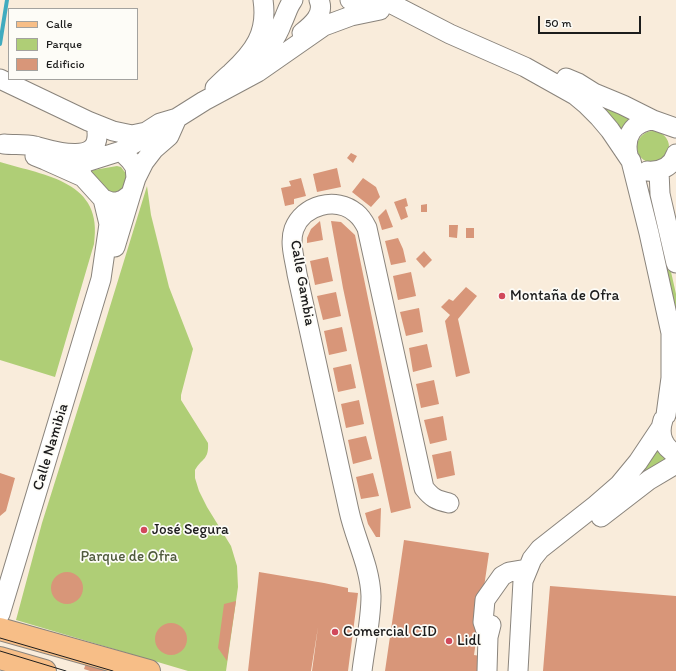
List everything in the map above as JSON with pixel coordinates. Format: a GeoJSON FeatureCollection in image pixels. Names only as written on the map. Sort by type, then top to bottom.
{"type":"FeatureCollection","features":[{"type":"Feature","properties":{"kind":"main road"},"geometry":{"type":"LineString","coordinates":[[0,629],[148,671]]}},
{"type":"Feature","properties":{"kind":"main road"},"geometry":{"type":"LineString","coordinates":[[0,658],[45,671]]}},
{"type":"Feature","properties":{"kind":"street"},"geometry":{"type":"LineString","coordinates":[[204,101],[219,83],[247,57],[258,40],[264,21],[263,0]]}},
{"type":"Feature","properties":{"kind":"street"},"geometry":{"type":"LineString","coordinates":[[230,74],[255,59],[268,48],[279,32],[288,9],[294,0]]}},
{"type":"Feature","properties":{"kind":"street"},"geometry":{"type":"LineString","coordinates":[[224,91],[291,42],[315,21],[319,14],[321,5],[319,0]]}},
{"type":"Feature","properties":{"kind":"street"},"geometry":{"type":"LineString","coordinates":[[350,0],[383,3],[525,67],[575,95],[587,105],[610,130],[629,158],[640,169],[653,172],[666,171]]}},
{"type":"Feature","properties":{"kind":"street"},"geometry":{"type":"LineString","coordinates":[[2,143],[45,160],[90,165],[140,140],[146,132],[160,123],[177,118],[204,101],[258,72],[324,26],[383,3]]}},
{"type":"Feature","properties":{"kind":"street"},"geometry":{"type":"LineString","coordinates":[[525,67],[550,70],[578,83],[594,93],[664,123],[674,133],[676,138]]}},
{"type":"Feature","properties":{"kind":"street"},"geometry":{"type":"LineString","coordinates":[[0,79],[96,127],[123,134],[146,132]]}},
{"type":"Feature","properties":{"kind":"street","name":"Calle Namibia"},"geometry":{"type":"LineString","coordinates":[[101,279],[112,256],[134,186],[144,162],[154,149],[169,136],[177,118]]}},
{"type":"Feature","properties":{"kind":"street"},"geometry":{"type":"LineString","coordinates":[[664,123],[639,124],[633,128],[627,141],[626,148],[650,233],[674,332],[667,417],[661,435],[666,446],[676,454]]}},
{"type":"Feature","properties":{"kind":"street"},"geometry":{"type":"LineString","coordinates":[[2,143],[34,146],[56,152],[87,152],[94,147],[97,142],[96,127]]}},
{"type":"Feature","properties":{"kind":"street"},"geometry":{"type":"LineString","coordinates":[[90,165],[103,199],[111,202],[123,200],[134,186],[135,167],[118,147],[96,127]]}},
{"type":"Feature","properties":{"kind":"street"},"geometry":{"type":"LineString","coordinates":[[90,165],[105,144],[96,127]]}},
{"type":"Feature","properties":{"kind":"street"},"geometry":{"type":"LineString","coordinates":[[676,154],[666,171],[660,194],[676,264]]}},
{"type":"Feature","properties":{"kind":"street","name":"Calle Namibia"},"geometry":{"type":"LineString","coordinates":[[0,614],[101,279],[109,224],[103,199]]}},
{"type":"Feature","properties":{"kind":"street","name":"Calle Gambia"},"geometry":{"type":"LineString","coordinates":[[362,671],[370,616],[370,582],[368,571],[350,518],[297,274],[292,239],[294,228],[299,220],[310,210],[316,207],[331,204],[347,208],[355,212],[362,220],[366,228],[424,488],[430,496],[437,500],[449,503]]}},
{"type":"Feature","properties":{"kind":"street"},"geometry":{"type":"LineString","coordinates":[[518,671],[523,581],[532,559],[540,549],[619,485],[667,417]]}},
{"type":"Feature","properties":{"kind":"street"},"geometry":{"type":"LineString","coordinates":[[531,671],[536,581],[547,559],[634,491],[676,464]]}},
{"type":"Feature","properties":{"kind":"street"},"geometry":{"type":"LineString","coordinates":[[487,671],[484,639],[492,619],[494,585],[502,576],[509,572],[527,569]]}},
{"type":"Feature","properties":{"kind":"green space"},"geometry":{"type":"Polygon","coordinates":[[[598,103],[632,117],[623,134],[598,103]]]}},
{"type":"Feature","properties":{"kind":"green space"},"geometry":{"type":"Polygon","coordinates":[[[650,131],[656,131],[666,138],[669,147],[668,153],[662,160],[656,163],[650,163],[640,156],[637,150],[637,144],[644,134],[650,131]]]}},
{"type":"Feature","properties":{"kind":"green space"},"geometry":{"type":"Polygon","coordinates":[[[0,162],[53,177],[68,185],[81,194],[90,207],[95,223],[94,244],[55,377],[0,360],[0,162]]]}},
{"type":"Feature","properties":{"kind":"green space"},"geometry":{"type":"Polygon","coordinates":[[[117,166],[121,167],[127,175],[127,187],[112,196],[88,171],[117,166]]]}},
{"type":"Feature","properties":{"kind":"green space","name":"Parque de Ofra"},"geometry":{"type":"Polygon","coordinates":[[[147,186],[151,215],[169,287],[193,349],[181,400],[208,443],[206,456],[195,470],[195,478],[199,491],[207,507],[231,546],[237,566],[238,587],[226,671],[188,671],[16,620],[42,523],[147,186]]]}},
{"type":"Feature","properties":{"kind":"green space"},"geometry":{"type":"Polygon","coordinates":[[[658,214],[676,294],[676,318],[652,215],[658,214]]]}},
{"type":"Feature","properties":{"kind":"green space"},"geometry":{"type":"Polygon","coordinates":[[[656,449],[668,458],[639,478],[636,475],[656,449]]]}},
{"type":"Feature","properties":{"kind":"building"},"geometry":{"type":"Polygon","coordinates":[[[351,153],[357,156],[353,163],[347,158],[351,153]]]}},
{"type":"Feature","properties":{"kind":"building"},"geometry":{"type":"Polygon","coordinates":[[[337,168],[341,187],[317,192],[313,174],[337,168]]]}},
{"type":"Feature","properties":{"kind":"building"},"geometry":{"type":"Polygon","coordinates":[[[301,178],[306,196],[294,199],[294,204],[285,206],[281,188],[291,186],[289,181],[301,178]]]}},
{"type":"Feature","properties":{"kind":"building"},"geometry":{"type":"Polygon","coordinates":[[[363,178],[376,187],[380,197],[371,207],[352,192],[363,178]]]}},
{"type":"Feature","properties":{"kind":"building"},"geometry":{"type":"Polygon","coordinates":[[[406,198],[408,206],[405,207],[408,217],[401,220],[394,202],[406,198]]]}},
{"type":"Feature","properties":{"kind":"building"},"geometry":{"type":"Polygon","coordinates":[[[427,204],[427,212],[421,212],[421,205],[427,204]]]}},
{"type":"Feature","properties":{"kind":"building"},"geometry":{"type":"Polygon","coordinates":[[[386,209],[393,227],[382,230],[378,217],[386,209]]]}},
{"type":"Feature","properties":{"kind":"building"},"geometry":{"type":"Polygon","coordinates":[[[320,221],[323,240],[307,243],[307,238],[311,229],[320,221]]]}},
{"type":"Feature","properties":{"kind":"building"},"geometry":{"type":"Polygon","coordinates":[[[331,221],[341,222],[355,235],[411,508],[391,513],[343,288],[331,221]]]}},
{"type":"Feature","properties":{"kind":"building"},"geometry":{"type":"Polygon","coordinates":[[[449,225],[458,225],[457,238],[449,237],[449,225]]]}},
{"type":"Feature","properties":{"kind":"building"},"geometry":{"type":"Polygon","coordinates":[[[466,228],[474,228],[474,238],[466,238],[466,228]]]}},
{"type":"Feature","properties":{"kind":"building"},"geometry":{"type":"Polygon","coordinates":[[[398,238],[403,249],[406,262],[391,265],[385,241],[398,238]]]}},
{"type":"Feature","properties":{"kind":"building"},"geometry":{"type":"Polygon","coordinates":[[[424,251],[432,260],[424,268],[416,259],[424,251]]]}},
{"type":"Feature","properties":{"kind":"building"},"geometry":{"type":"Polygon","coordinates":[[[328,257],[333,281],[315,285],[310,261],[328,257]]]}},
{"type":"Feature","properties":{"kind":"building"},"geometry":{"type":"Polygon","coordinates":[[[411,272],[416,296],[398,300],[393,276],[411,272]]]}},
{"type":"Feature","properties":{"kind":"building"},"geometry":{"type":"Polygon","coordinates":[[[466,287],[477,296],[458,319],[470,373],[456,377],[445,321],[450,315],[441,307],[449,299],[453,301],[466,287]]]}},
{"type":"Feature","properties":{"kind":"building"},"geometry":{"type":"Polygon","coordinates":[[[336,292],[341,316],[323,320],[317,296],[336,292]]]}},
{"type":"Feature","properties":{"kind":"building"},"geometry":{"type":"Polygon","coordinates":[[[419,308],[423,332],[406,336],[400,312],[419,308]]]}},
{"type":"Feature","properties":{"kind":"building"},"geometry":{"type":"Polygon","coordinates":[[[342,327],[347,351],[329,355],[324,331],[342,327]]]}},
{"type":"Feature","properties":{"kind":"building"},"geometry":{"type":"Polygon","coordinates":[[[427,344],[432,367],[413,372],[409,348],[427,344]]]}},
{"type":"Feature","properties":{"kind":"building"},"geometry":{"type":"Polygon","coordinates":[[[351,364],[356,388],[338,392],[333,368],[351,364]]]}},
{"type":"Feature","properties":{"kind":"building"},"geometry":{"type":"Polygon","coordinates":[[[434,380],[439,404],[421,408],[416,384],[434,380]]]}},
{"type":"Feature","properties":{"kind":"building"},"geometry":{"type":"Polygon","coordinates":[[[359,400],[364,424],[346,428],[341,404],[359,400]]]}},
{"type":"Feature","properties":{"kind":"building"},"geometry":{"type":"Polygon","coordinates":[[[443,416],[447,440],[430,444],[424,420],[443,416]]]}},
{"type":"Feature","properties":{"kind":"building"},"geometry":{"type":"Polygon","coordinates":[[[366,436],[372,459],[353,464],[348,440],[366,436]]]}},
{"type":"Feature","properties":{"kind":"building"},"geometry":{"type":"Polygon","coordinates":[[[451,451],[455,475],[437,479],[432,455],[451,451]]]}},
{"type":"Feature","properties":{"kind":"building"},"geometry":{"type":"Polygon","coordinates":[[[0,473],[15,478],[6,511],[0,516],[0,473]]]}},
{"type":"Feature","properties":{"kind":"building"},"geometry":{"type":"Polygon","coordinates":[[[373,473],[379,496],[361,499],[356,477],[373,473]]]}},
{"type":"Feature","properties":{"kind":"building"},"geometry":{"type":"Polygon","coordinates":[[[381,508],[380,537],[376,537],[368,524],[365,513],[381,508]]]}},
{"type":"Feature","properties":{"kind":"building"},"geometry":{"type":"Polygon","coordinates":[[[404,540],[489,553],[474,655],[480,656],[478,671],[385,671],[404,540]]]}},
{"type":"Feature","properties":{"kind":"building"},"geometry":{"type":"Polygon","coordinates":[[[64,572],[70,572],[80,579],[83,588],[82,594],[76,601],[70,604],[64,604],[54,597],[51,591],[51,585],[58,575],[64,572]]]}},
{"type":"Feature","properties":{"kind":"building"},"geometry":{"type":"Polygon","coordinates":[[[259,572],[348,588],[348,592],[358,593],[348,671],[312,671],[318,627],[311,671],[248,671],[259,572]]]}},
{"type":"Feature","properties":{"kind":"building"},"geometry":{"type":"Polygon","coordinates":[[[550,586],[676,596],[676,671],[543,671],[550,586]]]}},
{"type":"Feature","properties":{"kind":"building"},"geometry":{"type":"Polygon","coordinates":[[[236,601],[227,661],[218,648],[224,604],[236,601]]]}},
{"type":"Feature","properties":{"kind":"building"},"geometry":{"type":"Polygon","coordinates":[[[168,623],[174,623],[184,630],[187,639],[186,645],[180,652],[174,655],[168,655],[158,648],[155,642],[155,636],[162,626],[168,623]]]}},
{"type":"Feature","properties":{"kind":"building"},"geometry":{"type":"Polygon","coordinates":[[[86,663],[111,671],[90,671],[84,669],[86,663]]]}},
{"type":"Feature","properties":{"kind":"waterway"},"geometry":{"type":"LineString","coordinates":[[0,44],[7,0]]}},
{"type":"Feature","properties":{"kind":"tram line"},"geometry":{"type":"LineString","coordinates":[[0,638],[113,671]]}},
{"type":"Feature","properties":{"kind":"tram line"},"geometry":{"type":"LineString","coordinates":[[0,651],[66,671]]}},
{"type":"Feature","properties":{"kind":"place","name":"Montaña de Ofra"},"geometry":{"type":"Point","coordinates":[502,296]}},
{"type":"Feature","properties":{"kind":"place","name":"José Segura"},"geometry":{"type":"Point","coordinates":[144,530]}},
{"type":"Feature","properties":{"kind":"place","name":"Comercial CID"},"geometry":{"type":"Point","coordinates":[335,632]}},
{"type":"Feature","properties":{"kind":"place","name":"Lidl"},"geometry":{"type":"Point","coordinates":[449,641]}}]}
